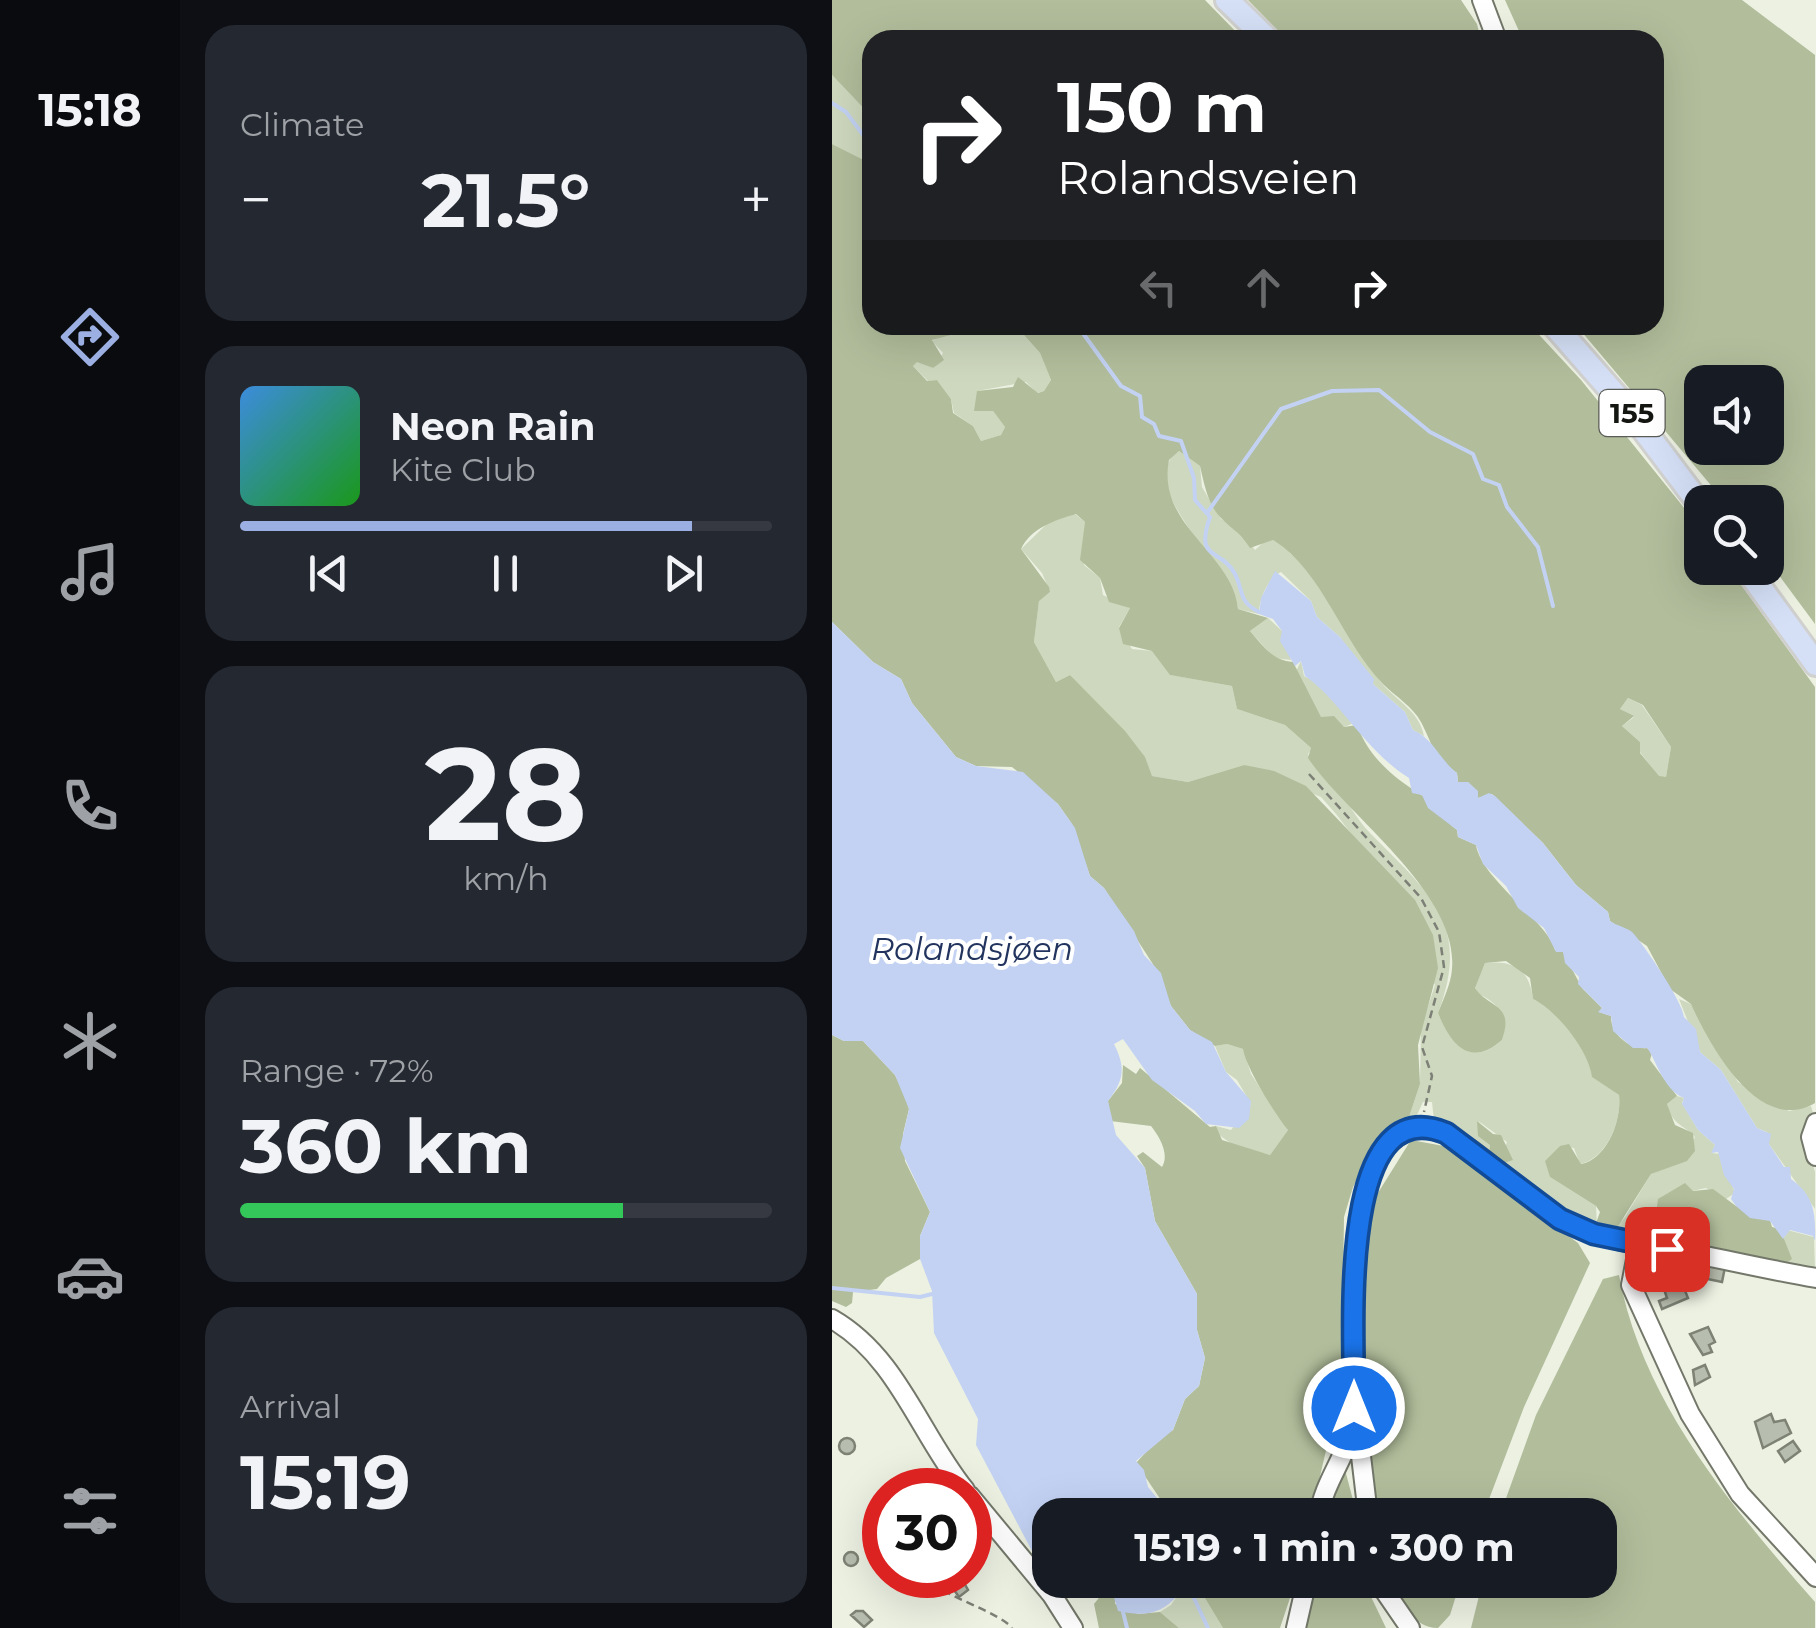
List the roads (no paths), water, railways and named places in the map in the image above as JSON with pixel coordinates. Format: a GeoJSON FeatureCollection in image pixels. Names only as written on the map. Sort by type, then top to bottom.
{"type":"FeatureCollection","features":[{"type":"Feature","properties":{"kind":"main road"},"geometry":{"type":"LineString","coordinates":[[1228,0],[1258,30]]}},
{"type":"Feature","properties":{"kind":"main road","name":"155"},"geometry":{"type":"LineString","coordinates":[[1563,335],[1632,413],[1686,485]]}},
{"type":"Feature","properties":{"kind":"main road"},"geometry":{"type":"LineString","coordinates":[[1758,585],[1816,664]]}},
{"type":"Feature","properties":{"kind":"street"},"geometry":{"type":"LineString","coordinates":[[1482,0],[1493,30]]}},
{"type":"Feature","properties":{"kind":"street"},"geometry":{"type":"LineString","coordinates":[[1816,1123],[1811,1137],[1816,1156]]}},
{"type":"Feature","properties":{"kind":"street"},"geometry":{"type":"LineString","coordinates":[[1323,1498],[1350,1434],[1355,1392],[1353,1266],[1364,1200],[1385,1150],[1404,1133],[1424,1128],[1454,1138],[1560,1219],[1594,1234],[1816,1278]]}},
{"type":"Feature","properties":{"kind":"street"},"geometry":{"type":"LineString","coordinates":[[1638,1244],[1631,1285],[1690,1414],[1740,1494],[1816,1577]]}},
{"type":"Feature","properties":{"kind":"street"},"geometry":{"type":"LineString","coordinates":[[832,1319],[853,1333],[891,1371],[928,1440],[949,1468]]}},
{"type":"Feature","properties":{"kind":"street"},"geometry":{"type":"LineString","coordinates":[[1350,1434],[1361,1456],[1366,1498]]}},
{"type":"Feature","properties":{"kind":"street"},"geometry":{"type":"LineString","coordinates":[[992,1523],[1052,1595],[1073,1628]]}},
{"type":"Feature","properties":{"kind":"street"},"geometry":{"type":"LineString","coordinates":[[1296,1628],[1302,1598]]}},
{"type":"Feature","properties":{"kind":"street"},"geometry":{"type":"LineString","coordinates":[[1389,1598],[1410,1628]]}},
{"type":"Feature","properties":{"kind":"water"},"geometry":{"type":"Polygon","coordinates":[[[1275,571],[1311,601],[1317,617],[1340,637],[1374,679],[1373,684],[1405,712],[1413,730],[1426,738],[1457,773],[1458,782],[1468,782],[1478,791],[1478,798],[1489,793],[1495,796],[1543,843],[1576,885],[1608,912],[1610,921],[1630,930],[1637,938],[1669,985],[1684,1017],[1696,1029],[1700,1052],[1721,1070],[1757,1128],[1771,1134],[1769,1144],[1784,1167],[1790,1167],[1791,1179],[1809,1199],[1815,1241],[1813,1236],[1790,1230],[1783,1239],[1770,1221],[1750,1218],[1736,1206],[1731,1199],[1734,1189],[1724,1175],[1718,1152],[1711,1153],[1715,1145],[1698,1130],[1682,1104],[1684,1098],[1665,1081],[1647,1048],[1633,1048],[1613,1031],[1611,1016],[1598,1012],[1602,1008],[1578,984],[1579,977],[1565,963],[1563,952],[1556,952],[1544,928],[1518,908],[1506,886],[1483,864],[1476,845],[1458,837],[1457,830],[1428,808],[1422,795],[1412,793],[1409,778],[1379,754],[1305,676],[1301,661],[1295,666],[1280,641],[1282,631],[1273,619],[1259,614],[1261,598],[1275,571]]]}},
{"type":"Feature","properties":{"kind":"water","name":"Rolandsjøen"},"geometry":{"type":"Polygon","coordinates":[[[832,622],[873,662],[901,679],[912,703],[956,757],[976,766],[1023,772],[1058,804],[1075,828],[1090,876],[1104,888],[1134,931],[1144,955],[1161,973],[1171,1006],[1190,1030],[1212,1042],[1226,1072],[1251,1101],[1249,1119],[1239,1128],[1206,1124],[1195,1111],[1152,1080],[1123,1039],[1114,1044],[1122,1074],[1108,1101],[1116,1135],[1145,1168],[1155,1221],[1197,1294],[1197,1330],[1205,1358],[1199,1386],[1185,1399],[1173,1430],[1136,1461],[1157,1498],[1032,1498],[1032,1551],[992,1475],[992,1468],[988,1468],[976,1445],[978,1419],[934,1333],[932,1291],[920,1259],[920,1236],[930,1212],[900,1148],[909,1109],[895,1075],[863,1041],[844,1041],[832,1035],[832,622]]]}},
{"type":"Feature","properties":{"kind":"water"},"geometry":{"type":"Polygon","coordinates":[[[1114,1598],[1176,1598],[1151,1613],[1118,1611],[1114,1598]]]}},
{"type":"Feature","properties":{"kind":"waterway"},"geometry":{"type":"LineString","coordinates":[[832,103],[846,112],[862,134]]}},
{"type":"Feature","properties":{"kind":"waterway"},"geometry":{"type":"LineString","coordinates":[[1084,335],[1121,386],[1140,396],[1142,417],[1154,424],[1159,436],[1181,441],[1194,478],[1195,500],[1210,517],[1207,548],[1230,566],[1245,600],[1259,612]]}},
{"type":"Feature","properties":{"kind":"waterway"},"geometry":{"type":"LineString","coordinates":[[1207,513],[1281,409],[1332,391],[1379,390],[1430,432],[1473,454],[1483,479],[1499,485],[1507,507],[1538,547],[1553,606]]}},
{"type":"Feature","properties":{"kind":"waterway"},"geometry":{"type":"LineString","coordinates":[[832,1288],[920,1297],[932,1294]]}},
{"type":"Feature","properties":{"kind":"waterway"},"geometry":{"type":"LineString","coordinates":[[1194,1598],[1208,1628]]}},
{"type":"Feature","properties":{"kind":"waterway"},"geometry":{"type":"LineString","coordinates":[[1123,1612],[1127,1628]]}}]}
